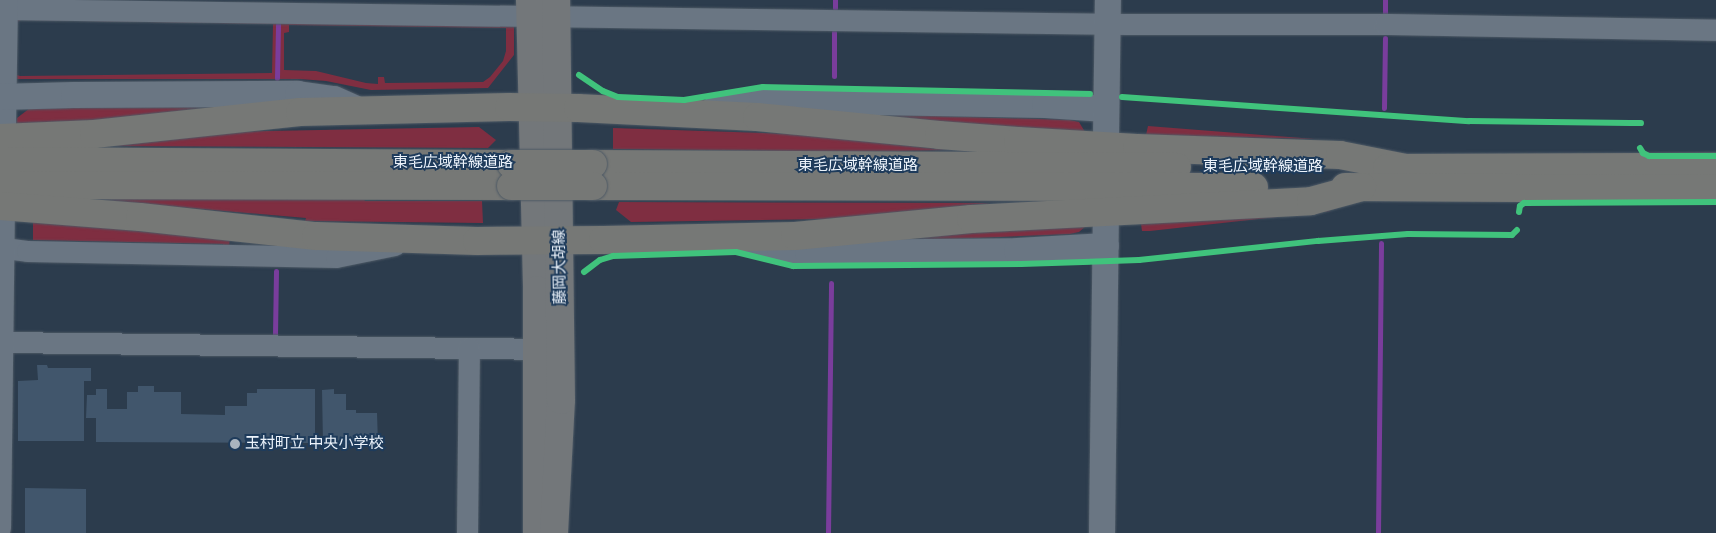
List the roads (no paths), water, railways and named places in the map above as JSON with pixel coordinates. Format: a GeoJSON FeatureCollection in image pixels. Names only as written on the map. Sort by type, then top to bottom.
{"type":"FeatureCollection","features":[{"type":"Feature","properties":{"kind":"highway"},"geometry":{"type":"LineString","coordinates":[[2,133],[94,134],[300,112],[705,113],[1008,140],[1138,148],[1340,155],[1406,168]]}},
{"type":"Feature","properties":{"kind":"highway","name":"東毛広域幹線道路"},"geometry":{"type":"LineString","coordinates":[[0,161],[511,175]]}},
{"type":"Feature","properties":{"kind":"highway","name":"東毛広域幹線道路"},"geometry":{"type":"LineString","coordinates":[[0,185],[511,175],[1716,167]]}},
{"type":"Feature","properties":{"kind":"highway","name":"東毛広域幹線道路"},"geometry":{"type":"LineString","coordinates":[[593,175],[1362,187],[1716,189]]}},
{"type":"Feature","properties":{"kind":"highway"},"geometry":{"type":"LineString","coordinates":[[2,209],[140,217],[316,236],[407,240],[538,237],[738,237],[840,233],[981,218],[1311,201],[1362,187]]}},
{"type":"Feature","properties":{"kind":"main road","name":"藤岡大胡線"},"geometry":{"type":"LineString","coordinates":[[542,8],[553,112],[538,237],[560,444],[554,533]]}},
{"type":"Feature","properties":{"kind":"main road","name":"藤岡大胡線"},"geometry":{"type":"LineString","coordinates":[[538,237],[553,112]]}},
{"type":"Feature","properties":{"kind":"main road","name":"藤岡大胡線"},"geometry":{"type":"LineString","coordinates":[[536,533],[550,349]]}},
{"type":"Feature","properties":{"kind":"main road"},"geometry":{"type":"LineString","coordinates":[[540,533],[551,444],[550,349]]}},
{"type":"Feature","properties":{"kind":"street"},"geometry":{"type":"LineString","coordinates":[[2,133],[4,6],[1108,12],[1385,24],[1716,30]]}},
{"type":"Feature","properties":{"kind":"street"},"geometry":{"type":"LineString","coordinates":[[1106,138],[1108,12]]}},
{"type":"Feature","properties":{"kind":"street"},"geometry":{"type":"LineString","coordinates":[[3,97],[298,94],[334,99],[363,112]]}},
{"type":"Feature","properties":{"kind":"street"},"geometry":{"type":"LineString","coordinates":[[705,113],[722,107],[762,100],[1016,104],[1106,109]]}},
{"type":"Feature","properties":{"kind":"street"},"geometry":{"type":"LineString","coordinates":[[0,528],[4,248],[2,209]]}},
{"type":"Feature","properties":{"kind":"street"},"geometry":{"type":"LineString","coordinates":[[1102,533],[1106,218]]}},
{"type":"Feature","properties":{"kind":"street"},"geometry":{"type":"LineString","coordinates":[[738,237],[780,249],[808,253],[1017,251],[1106,246]]}},
{"type":"Feature","properties":{"kind":"street"},"geometry":{"type":"LineString","coordinates":[[4,248],[27,251],[336,256],[374,250],[407,240]]}},
{"type":"Feature","properties":{"kind":"street"},"geometry":{"type":"LineString","coordinates":[[3,342],[550,349]]}},
{"type":"Feature","properties":{"kind":"street"},"geometry":{"type":"LineString","coordinates":[[467,533],[469,348]]}},
{"type":"Feature","properties":{"kind":"waterway"},"geometry":{"type":"LineString","coordinates":[[835,0],[835,8]]}},
{"type":"Feature","properties":{"kind":"waterway"},"geometry":{"type":"LineString","coordinates":[[1385,0],[1385,16]]}},
{"type":"Feature","properties":{"kind":"waterway"},"geometry":{"type":"LineString","coordinates":[[277,78],[278,24]]}},
{"type":"Feature","properties":{"kind":"waterway"},"geometry":{"type":"LineString","coordinates":[[834,32],[834,76]]}},
{"type":"Feature","properties":{"kind":"waterway"},"geometry":{"type":"LineString","coordinates":[[1384,108],[1385,38]]}},
{"type":"Feature","properties":{"kind":"waterway"},"geometry":{"type":"LineString","coordinates":[[1378,533],[1381,243]]}},
{"type":"Feature","properties":{"kind":"waterway"},"geometry":{"type":"LineString","coordinates":[[275,335],[276,271]]}},
{"type":"Feature","properties":{"kind":"waterway"},"geometry":{"type":"LineString","coordinates":[[828,533],[831,283]]}},
{"type":"Feature","properties":{"kind":"place","name":"玉村町立 中央小学校"},"geometry":{"type":"Point","coordinates":[235,444]}}]}
